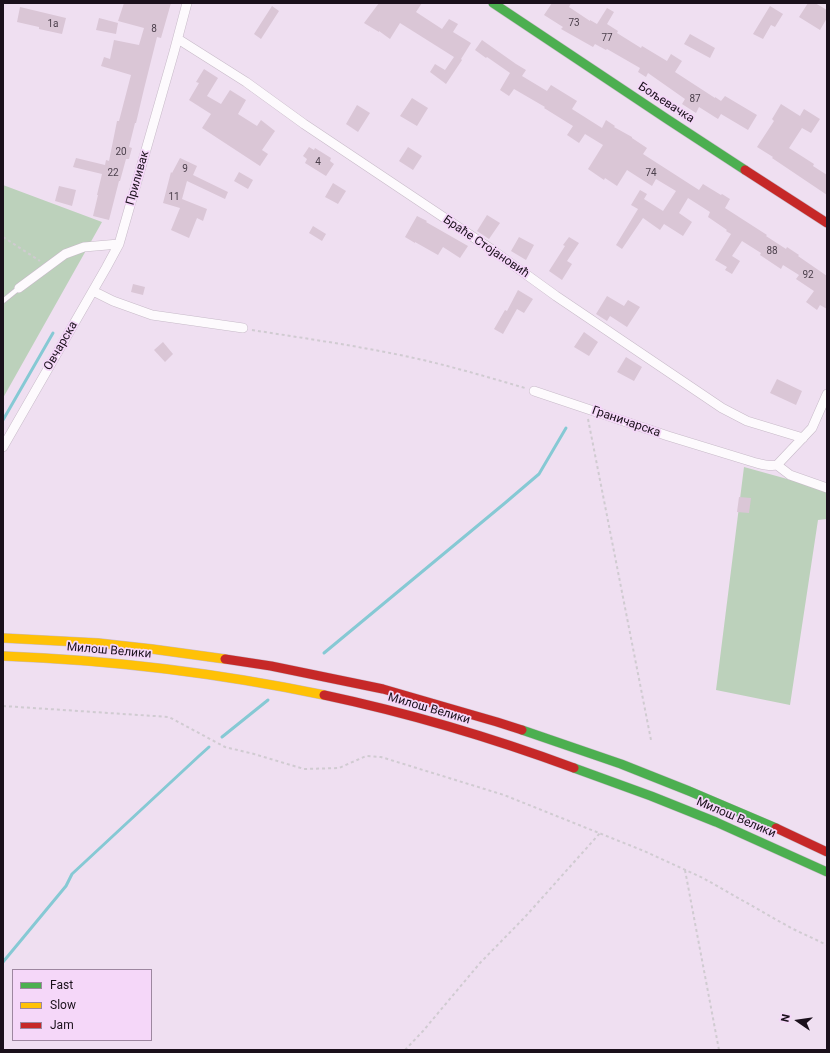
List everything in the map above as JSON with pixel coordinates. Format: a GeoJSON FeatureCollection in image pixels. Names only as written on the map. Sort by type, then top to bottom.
{"type":"FeatureCollection","features":[{"type":"Feature","properties":{"kind":"main road","name":"Бољевачка"},"geometry":{"type":"LineString","coordinates":[[493,3],[827,223]]}},
{"type":"Feature","properties":{"kind":"main road","name":"Милош Велики"},"geometry":{"type":"LineString","coordinates":[[3,638],[98,643],[152,649],[271,666],[383,689],[497,722],[621,764],[744,814],[827,852]]}},
{"type":"Feature","properties":{"kind":"main road","name":"Милош Велики"},"geometry":{"type":"LineString","coordinates":[[3,656],[37,657],[148,666],[208,674],[266,683],[378,707],[492,740],[614,782],[682,808],[827,872]]}},
{"type":"Feature","properties":{"kind":"street","name":"Приливак"},"geometry":{"type":"LineString","coordinates":[[119,244],[187,3]]}},
{"type":"Feature","properties":{"kind":"street","name":"Браће Стојановић"},"geometry":{"type":"LineString","coordinates":[[178,38],[246,82],[304,124],[491,249],[722,408],[747,421],[802,438]]}},
{"type":"Feature","properties":{"kind":"street"},"geometry":{"type":"LineString","coordinates":[[19,288],[65,254],[84,247],[119,244]]}},
{"type":"Feature","properties":{"kind":"street","name":"Овчарска"},"geometry":{"type":"LineString","coordinates":[[3,447],[119,244]]}},
{"type":"Feature","properties":{"kind":"street"},"geometry":{"type":"LineString","coordinates":[[93,291],[113,301],[152,314],[243,328]]}},
{"type":"Feature","properties":{"kind":"street","name":"Граничарска"},"geometry":{"type":"LineString","coordinates":[[534,391],[668,436],[753,462],[764,465],[777,465],[790,475],[827,488]]}},
{"type":"Feature","properties":{"kind":"street"},"geometry":{"type":"LineString","coordinates":[[777,465],[812,428],[827,394]]}},
{"type":"Feature","properties":{"kind":"lane"},"geometry":{"type":"LineString","coordinates":[[3,301],[19,288]]}},
{"type":"Feature","properties":{"kind":"path"},"geometry":{"type":"LineString","coordinates":[[3,236],[48,266]]}},
{"type":"Feature","properties":{"kind":"path"},"geometry":{"type":"LineString","coordinates":[[243,328],[349,345],[422,360],[534,391]]}},
{"type":"Feature","properties":{"kind":"path"},"geometry":{"type":"LineString","coordinates":[[586,408],[651,740]]}},
{"type":"Feature","properties":{"kind":"path"},"geometry":{"type":"LineString","coordinates":[[3,706],[169,717],[225,747],[304,769],[338,768],[366,756],[381,757],[504,795],[644,851],[703,878],[791,928],[827,945]]}},
{"type":"Feature","properties":{"kind":"path"},"geometry":{"type":"LineString","coordinates":[[405,1050],[423,1031],[480,963],[525,917],[600,833]]}},
{"type":"Feature","properties":{"kind":"path"},"geometry":{"type":"LineString","coordinates":[[685,870],[719,1050]]}},
{"type":"Feature","properties":{"kind":"green space"},"geometry":{"type":"Polygon","coordinates":[[[3,185],[102,222],[3,398],[3,185]]]}},
{"type":"Feature","properties":{"kind":"green space"},"geometry":{"type":"Polygon","coordinates":[[[744,467],[827,490],[827,519],[818,520],[790,705],[716,690],[744,467]]]}},
{"type":"Feature","properties":{"kind":"building"},"geometry":{"type":"Polygon","coordinates":[[[124,3],[171,3],[161,38],[157,37],[129,147],[132,148],[129,159],[126,159],[109,220],[93,216],[102,174],[73,167],[76,158],[105,165],[106,160],[109,161],[117,121],[119,121],[131,75],[101,66],[104,57],[110,59],[114,40],[139,45],[144,28],[118,21],[124,3]]]}},
{"type":"Feature","properties":{"kind":"building"},"geometry":{"type":"Polygon","coordinates":[[[379,3],[422,3],[416,12],[442,29],[449,19],[458,24],[453,32],[471,43],[446,84],[430,72],[435,64],[445,70],[454,57],[400,23],[390,39],[364,23],[379,3]]]}},
{"type":"Feature","properties":{"kind":"building"},"geometry":{"type":"Polygon","coordinates":[[[552,3],[571,3],[569,7],[597,24],[607,8],[614,12],[607,24],[618,31],[617,33],[641,48],[642,46],[667,61],[671,54],[682,61],[675,72],[715,98],[721,101],[725,96],[757,115],[748,130],[721,114],[718,119],[699,107],[696,113],[682,104],[685,99],[648,73],[646,77],[638,72],[640,68],[607,49],[606,50],[595,44],[593,47],[561,29],[563,27],[544,15],[552,3]]]}},
{"type":"Feature","properties":{"kind":"building"},"geometry":{"type":"Polygon","coordinates":[[[808,3],[815,3],[827,10],[827,18],[820,30],[799,17],[808,3]]]}},
{"type":"Feature","properties":{"kind":"building"},"geometry":{"type":"Polygon","coordinates":[[[272,6],[279,11],[261,39],[254,34],[272,6]]]}},
{"type":"Feature","properties":{"kind":"building"},"geometry":{"type":"Polygon","coordinates":[[[770,6],[783,14],[775,27],[771,25],[763,39],[753,34],[770,6]]]}},
{"type":"Feature","properties":{"kind":"building"},"geometry":{"type":"Polygon","coordinates":[[[20,7],[66,18],[62,34],[17,22],[20,7]]]}},
{"type":"Feature","properties":{"kind":"building"},"geometry":{"type":"Polygon","coordinates":[[[99,18],[118,23],[116,34],[96,30],[99,18]]]}},
{"type":"Feature","properties":{"kind":"building"},"geometry":{"type":"Polygon","coordinates":[[[690,34],[715,48],[710,58],[684,44],[690,34]]]}},
{"type":"Feature","properties":{"kind":"building"},"geometry":{"type":"Polygon","coordinates":[[[482,40],[526,70],[522,76],[547,91],[551,85],[577,101],[572,109],[602,128],[606,120],[615,126],[614,127],[632,137],[647,148],[643,154],[699,190],[703,184],[730,199],[725,208],[786,249],[787,247],[799,255],[798,256],[827,276],[827,309],[820,305],[817,310],[806,302],[814,291],[796,279],[799,275],[783,265],[781,269],[760,255],[761,253],[742,241],[732,256],[740,261],[732,274],[725,270],[727,267],[715,260],[731,234],[708,217],[710,212],[688,198],[679,213],[692,222],[683,236],[664,224],[660,230],[643,218],[622,249],[616,245],[638,209],[631,205],[640,190],[647,194],[644,199],[663,211],[676,191],[656,179],[652,186],[627,170],[617,186],[605,178],[604,180],[588,169],[603,145],[585,134],[579,143],[567,135],[573,126],[544,108],[545,107],[514,89],[509,96],[500,90],[510,73],[475,50],[482,40]]]}},
{"type":"Feature","properties":{"kind":"building"},"geometry":{"type":"Polygon","coordinates":[[[204,69],[218,78],[207,96],[221,104],[230,90],[246,100],[238,114],[257,126],[261,120],[275,131],[262,150],[268,154],[260,166],[202,128],[211,114],[189,100],[199,83],[196,82],[204,69]]]}},
{"type":"Feature","properties":{"kind":"building"},"geometry":{"type":"Polygon","coordinates":[[[412,98],[428,108],[417,126],[400,116],[412,98]]]}},
{"type":"Feature","properties":{"kind":"building"},"geometry":{"type":"Polygon","coordinates":[[[781,104],[800,116],[804,109],[820,119],[811,133],[802,128],[789,148],[814,164],[813,166],[827,175],[827,195],[757,147],[774,121],[772,119],[781,104]]]}},
{"type":"Feature","properties":{"kind":"building"},"geometry":{"type":"Polygon","coordinates":[[[357,105],[370,113],[358,132],[346,124],[357,105]]]}},
{"type":"Feature","properties":{"kind":"building"},"geometry":{"type":"Polygon","coordinates":[[[309,147],[314,150],[315,148],[331,158],[330,161],[334,164],[326,176],[305,163],[307,159],[303,156],[309,147]]]}},
{"type":"Feature","properties":{"kind":"building"},"geometry":{"type":"Polygon","coordinates":[[[408,147],[422,156],[413,170],[399,161],[408,147]]]}},
{"type":"Feature","properties":{"kind":"building"},"geometry":{"type":"Polygon","coordinates":[[[180,158],[197,166],[193,175],[228,192],[225,199],[187,181],[182,199],[207,209],[203,221],[197,218],[189,238],[171,230],[180,208],[163,203],[171,172],[172,173],[180,158]]]}},
{"type":"Feature","properties":{"kind":"building"},"geometry":{"type":"Polygon","coordinates":[[[239,172],[253,180],[248,189],[234,181],[239,172]]]}},
{"type":"Feature","properties":{"kind":"building"},"geometry":{"type":"Polygon","coordinates":[[[333,183],[346,191],[338,204],[325,197],[333,183]]]}},
{"type":"Feature","properties":{"kind":"building"},"geometry":{"type":"Polygon","coordinates":[[[59,186],[76,190],[72,206],[55,201],[59,186]]]}},
{"type":"Feature","properties":{"kind":"building"},"geometry":{"type":"Polygon","coordinates":[[[487,215],[500,223],[489,239],[477,231],[487,215]]]}},
{"type":"Feature","properties":{"kind":"building"},"geometry":{"type":"Polygon","coordinates":[[[417,216],[468,246],[460,258],[443,247],[438,255],[405,237],[417,216]]]}},
{"type":"Feature","properties":{"kind":"building"},"geometry":{"type":"Polygon","coordinates":[[[313,226],[326,234],[322,241],[309,233],[313,226]]]}},
{"type":"Feature","properties":{"kind":"building"},"geometry":{"type":"Polygon","coordinates":[[[519,237],[534,245],[526,260],[511,251],[519,237]]]}},
{"type":"Feature","properties":{"kind":"building"},"geometry":{"type":"Polygon","coordinates":[[[569,237],[579,243],[567,261],[572,264],[562,280],[549,271],[569,237]]]}},
{"type":"Feature","properties":{"kind":"building"},"geometry":{"type":"Polygon","coordinates":[[[133,284],[145,287],[143,295],[131,292],[133,284]]]}},
{"type":"Feature","properties":{"kind":"building"},"geometry":{"type":"Polygon","coordinates":[[[518,290],[533,299],[524,313],[517,309],[503,334],[494,329],[505,310],[507,311],[518,290]]]}},
{"type":"Feature","properties":{"kind":"building"},"geometry":{"type":"Polygon","coordinates":[[[607,296],[624,306],[628,300],[640,307],[627,327],[610,316],[607,321],[596,314],[607,296]]]}},
{"type":"Feature","properties":{"kind":"building"},"geometry":{"type":"Polygon","coordinates":[[[584,332],[598,342],[589,356],[574,347],[584,332]]]}},
{"type":"Feature","properties":{"kind":"building"},"geometry":{"type":"Polygon","coordinates":[[[163,342],[173,354],[165,362],[154,350],[163,342]]]}},
{"type":"Feature","properties":{"kind":"building"},"geometry":{"type":"Polygon","coordinates":[[[626,357],[642,367],[634,381],[617,372],[626,357]]]}},
{"type":"Feature","properties":{"kind":"building"},"geometry":{"type":"Polygon","coordinates":[[[777,379],[802,391],[796,405],[770,393],[777,379]]]}},
{"type":"Feature","properties":{"kind":"building"},"geometry":{"type":"Polygon","coordinates":[[[739,497],[751,498],[749,513],[737,512],[739,497]]]}},
{"type":"Feature","properties":{"kind":"waterway"},"geometry":{"type":"LineString","coordinates":[[3,420],[53,333]]}},
{"type":"Feature","properties":{"kind":"waterway"},"geometry":{"type":"LineString","coordinates":[[324,653],[539,474],[566,428]]}},
{"type":"Feature","properties":{"kind":"waterway"},"geometry":{"type":"LineString","coordinates":[[222,737],[268,700]]}},
{"type":"Feature","properties":{"kind":"waterway"},"geometry":{"type":"LineString","coordinates":[[3,962],[66,886],[72,874],[209,747]]}},
{"type":"Feature","properties":{"kind":"traffic: fast"},"geometry":{"type":"LineString","coordinates":[[493,3],[745,170]]}},
{"type":"Feature","properties":{"kind":"traffic: fast"},"geometry":{"type":"LineString","coordinates":[[522,730],[621,764],[776,828]]}},
{"type":"Feature","properties":{"kind":"traffic: fast"},"geometry":{"type":"LineString","coordinates":[[574,768],[716,822],[827,872]]}},
{"type":"Feature","properties":{"kind":"traffic: slow"},"geometry":{"type":"LineString","coordinates":[[3,638],[98,643],[225,659]]}},
{"type":"Feature","properties":{"kind":"traffic: slow"},"geometry":{"type":"LineString","coordinates":[[3,656],[124,664],[244,680],[324,695]]}},
{"type":"Feature","properties":{"kind":"traffic: jam"},"geometry":{"type":"LineString","coordinates":[[745,170],[827,223]]}},
{"type":"Feature","properties":{"kind":"traffic: jam"},"geometry":{"type":"LineString","coordinates":[[225,659],[271,666],[383,689],[522,730]]}},
{"type":"Feature","properties":{"kind":"traffic: jam"},"geometry":{"type":"LineString","coordinates":[[324,695],[388,710],[450,727],[513,746],[574,768]]}},
{"type":"Feature","properties":{"kind":"traffic: jam"},"geometry":{"type":"LineString","coordinates":[[776,828],[827,852]]}}]}
